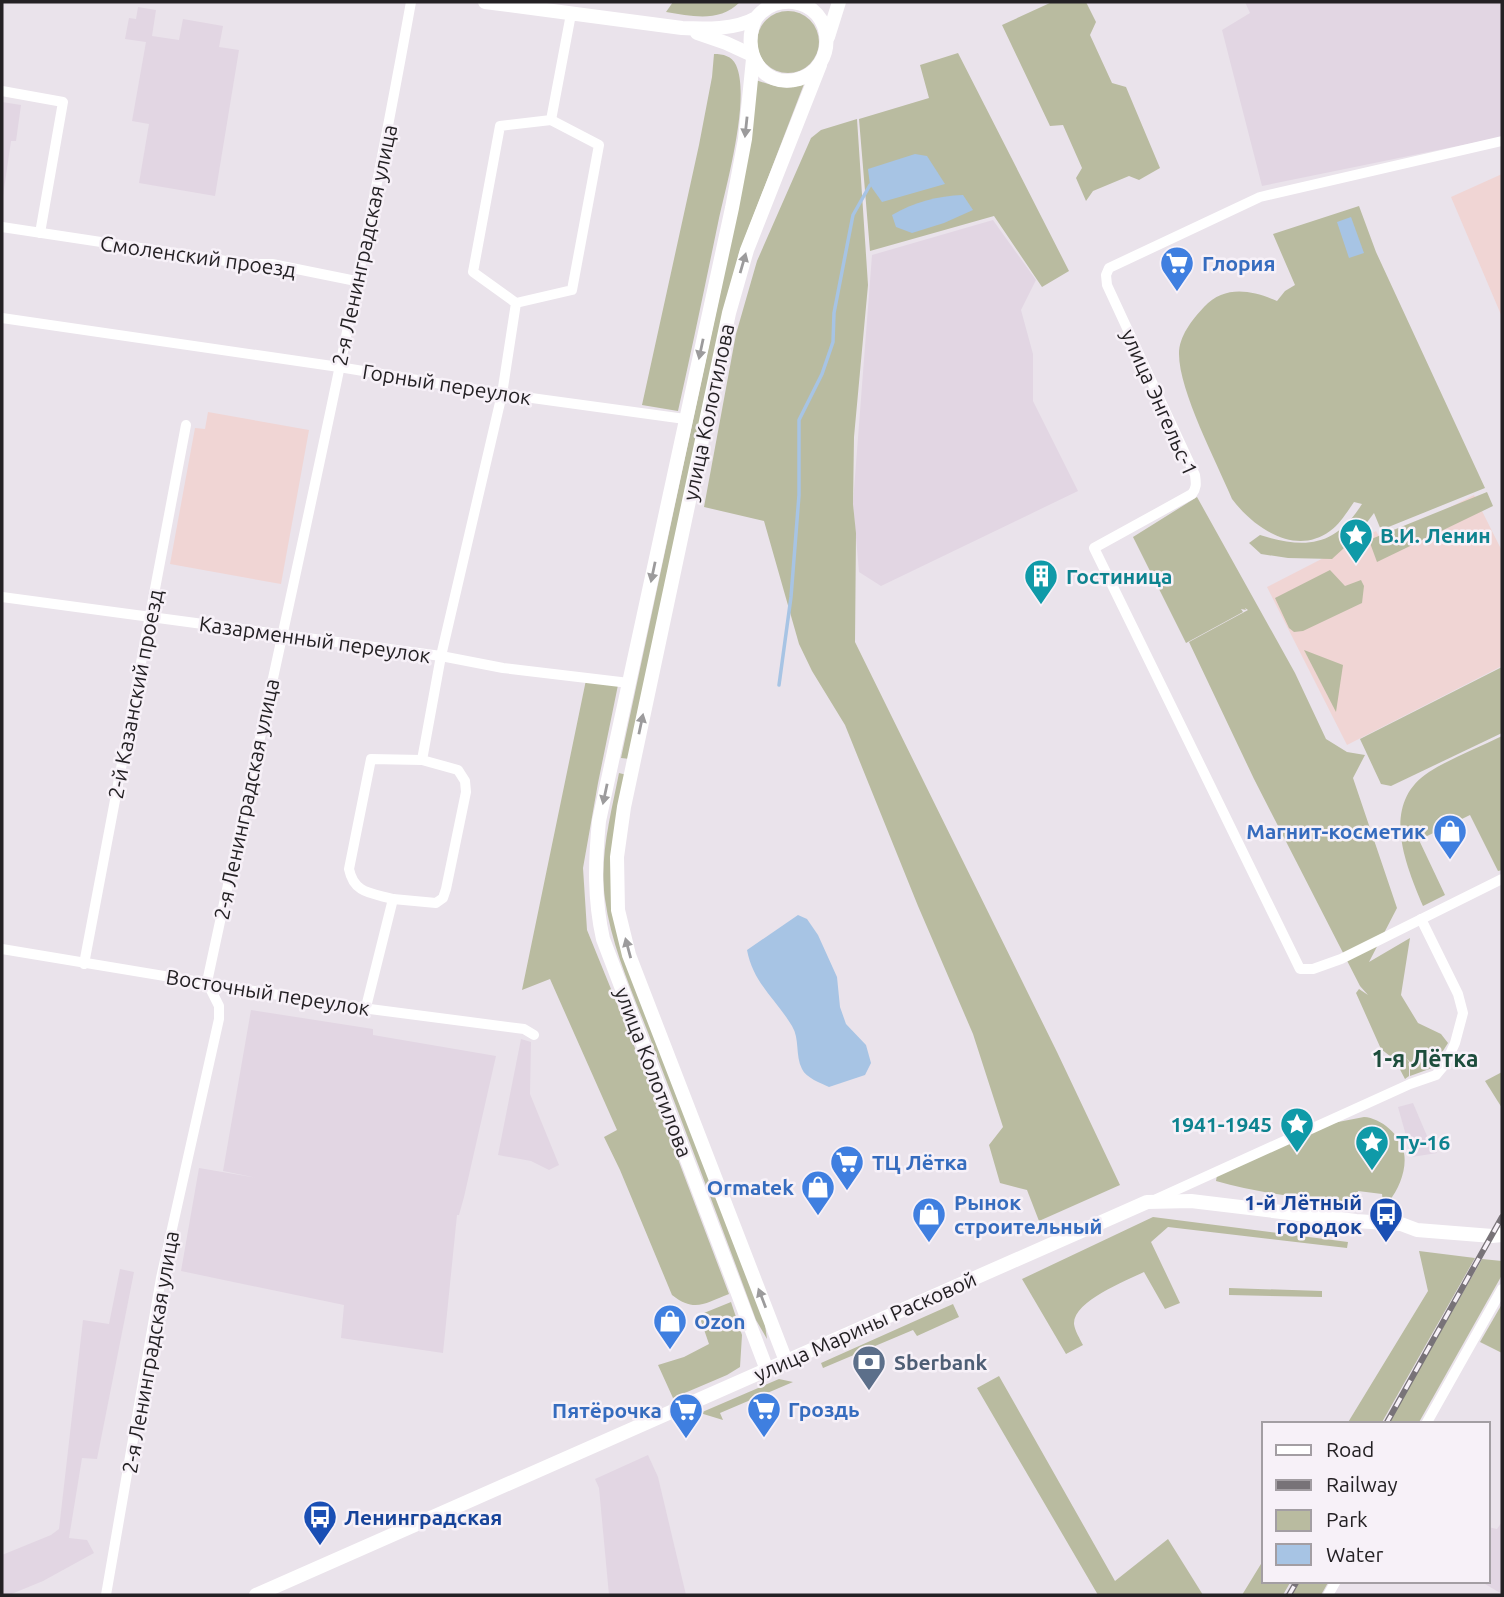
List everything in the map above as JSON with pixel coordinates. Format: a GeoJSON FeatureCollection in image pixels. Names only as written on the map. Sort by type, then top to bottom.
{"type":"FeatureCollection","features":[{"type":"Feature","properties":{"kind":"main road"},"geometry":{"type":"LineString","coordinates":[[485,2],[542,6],[571,14],[682,29],[725,28],[772,5],[796,2],[808,7],[818,16],[826,33]]}},
{"type":"Feature","properties":{"kind":"main road","name":"улица Колотилова"},"geometry":{"type":"LineString","coordinates":[[786,1361],[629,955],[618,910],[617,857],[632,770],[729,313],[747,250],[826,53],[821,2]]}},
{"type":"Feature","properties":{"kind":"main road"},"geometry":{"type":"LineString","coordinates":[[826,33],[839,2]]}},
{"type":"Feature","properties":{"kind":"main road","name":"улица Колотилова"},"geometry":{"type":"LineString","coordinates":[[758,12],[749,38],[752,57],[745,139],[732,208],[599,821],[594,865],[597,910],[603,939],[767,1370]]}},
{"type":"Feature","properties":{"kind":"main road"},"geometry":{"type":"LineString","coordinates":[[682,29],[726,43],[752,57],[761,69],[772,77],[798,79],[810,74],[820,65]]}},
{"type":"Feature","properties":{"kind":"main road"},"geometry":{"type":"LineString","coordinates":[[611,766],[632,770]]}},
{"type":"Feature","properties":{"kind":"main road","name":"улица Марины Расковой"},"geometry":{"type":"LineString","coordinates":[[256,1595],[1147,1202],[1191,1201],[1401,1224],[1417,1230],[1502,1235]]}},
{"type":"Feature","properties":{"kind":"street","name":"2-я Ленинградская улица"},"geometry":{"type":"LineString","coordinates":[[107,1595],[161,1278],[219,1019],[219,1006],[206,982],[339,367],[411,2]]}},
{"type":"Feature","properties":{"kind":"street"},"geometry":{"type":"LineString","coordinates":[[551,120],[571,14]]}},
{"type":"Feature","properties":{"kind":"street"},"geometry":{"type":"LineString","coordinates":[[2,91],[63,102],[40,233]]}},
{"type":"Feature","properties":{"kind":"street"},"geometry":{"type":"LineString","coordinates":[[551,120],[599,145],[572,290],[516,303],[473,272],[500,126],[551,120]]}},
{"type":"Feature","properties":{"kind":"street","name":"улица Энгельс-1"},"geometry":{"type":"LineString","coordinates":[[1502,141],[1260,197],[1109,268],[1106,275],[1107,285],[1196,483],[1192,494],[1094,548],[1300,969],[1313,969],[1341,959],[1502,879]]}},
{"type":"Feature","properties":{"kind":"street","name":"Смоленский проезд"},"geometry":{"type":"LineString","coordinates":[[2,227],[246,264],[272,264],[356,281]]}},
{"type":"Feature","properties":{"kind":"street"},"geometry":{"type":"LineString","coordinates":[[422,760],[441,656],[502,394],[516,303]]}},
{"type":"Feature","properties":{"kind":"street","name":"Горный переулок"},"geometry":{"type":"LineString","coordinates":[[2,318],[685,419]]}},
{"type":"Feature","properties":{"kind":"street","name":"2-й Казанский проезд"},"geometry":{"type":"LineString","coordinates":[[84,964],[186,425]]}},
{"type":"Feature","properties":{"kind":"street","name":"Казарменный переулок"},"geometry":{"type":"LineString","coordinates":[[2,597],[441,656],[503,668],[629,682]]}},
{"type":"Feature","properties":{"kind":"street"},"geometry":{"type":"LineString","coordinates":[[372,759],[422,760],[458,770],[466,781],[466,792],[443,898],[436,903],[393,899],[356,887],[351,882],[349,869],[372,759]]}},
{"type":"Feature","properties":{"kind":"street"},"geometry":{"type":"LineString","coordinates":[[366,1007],[393,899]]}},
{"type":"Feature","properties":{"kind":"street"},"geometry":{"type":"LineString","coordinates":[[1147,1202],[1410,1084],[1436,1075],[1446,1063],[1455,1043],[1463,1013],[1458,994],[1421,919]]}},
{"type":"Feature","properties":{"kind":"street","name":"Восточный переулок"},"geometry":{"type":"LineString","coordinates":[[2,949],[339,1006],[366,1007],[524,1029],[534,1035]]}},
{"type":"Feature","properties":{"kind":"street"},"geometry":{"type":"LineString","coordinates":[[1427,1422],[1502,1289]]}},
{"type":"Feature","properties":{"kind":"shaded area"},"geometry":{"type":"Polygon","coordinates":[[[1245,2],[1502,2],[1502,137],[1262,186],[1222,30],[1250,13],[1245,2]]]}},
{"type":"Feature","properties":{"kind":"shaded area"},"geometry":{"type":"Polygon","coordinates":[[[138,7],[156,10],[152,36],[179,40],[183,19],[223,26],[219,47],[239,50],[215,196],[139,183],[149,124],[132,121],[146,42],[125,39],[129,18],[136,19],[138,7]]]}},
{"type":"Feature","properties":{"kind":"shaded area"},"geometry":{"type":"Polygon","coordinates":[[[2,102],[21,105],[16,141],[11,141],[2,203],[2,102]]]}},
{"type":"Feature","properties":{"kind":"shaded area"},"geometry":{"type":"Polygon","coordinates":[[[1502,174],[1502,317],[1451,197],[1502,174]]]}},
{"type":"Feature","properties":{"kind":"shaded area"},"geometry":{"type":"Polygon","coordinates":[[[993,220],[1036,280],[1021,310],[1033,354],[1033,401],[1078,491],[881,586],[859,572],[853,503],[872,255],[993,220]]]}},
{"type":"Feature","properties":{"kind":"shaded area"},"geometry":{"type":"Polygon","coordinates":[[[208,412],[309,430],[281,584],[170,564],[195,428],[205,429],[208,412]]]}},
{"type":"Feature","properties":{"kind":"shaded area"},"geometry":{"type":"Polygon","coordinates":[[[1474,495],[1502,551],[1502,666],[1347,745],[1267,587],[1376,531],[1382,542],[1474,495]]]}},
{"type":"Feature","properties":{"kind":"shaded area"},"geometry":{"type":"Polygon","coordinates":[[[251,1010],[373,1029],[373,1035],[496,1056],[464,1197],[457,1215],[443,1353],[341,1338],[344,1305],[181,1271],[199,1168],[257,1178],[223,1171],[251,1010]]]}},
{"type":"Feature","properties":{"kind":"shaded area"},"geometry":{"type":"Polygon","coordinates":[[[521,1039],[531,1042],[530,1094],[559,1165],[549,1170],[531,1161],[498,1155],[521,1039]]]}},
{"type":"Feature","properties":{"kind":"shaded area"},"geometry":{"type":"Polygon","coordinates":[[[1413,1103],[1437,1153],[1412,1157],[1398,1107],[1413,1103]]]}},
{"type":"Feature","properties":{"kind":"shaded area"},"geometry":{"type":"Polygon","coordinates":[[[120,1269],[134,1272],[97,1459],[82,1458],[69,1538],[87,1540],[94,1553],[43,1581],[9,1595],[2,1595],[2,1555],[51,1535],[59,1529],[83,1320],[109,1324],[120,1269]]]}},
{"type":"Feature","properties":{"kind":"shaded area"},"geometry":{"type":"Polygon","coordinates":[[[648,1455],[658,1477],[686,1595],[609,1595],[599,1488],[595,1479],[648,1455]]]}},
{"type":"Feature","properties":{"kind":"shaded area"},"geometry":{"type":"Polygon","coordinates":[[[1502,1522],[1502,1594],[1483,1583],[1490,1583],[1490,1527],[1497,1529],[1502,1522]]]}},
{"type":"Feature","properties":{"kind":"green space"},"geometry":{"type":"Polygon","coordinates":[[[673,2],[740,2],[723,13],[705,16],[666,12],[673,2]]]}},
{"type":"Feature","properties":{"kind":"green space"},"geometry":{"type":"Polygon","coordinates":[[[1052,2],[1086,2],[1096,22],[1090,35],[1112,83],[1126,87],[1160,168],[1139,180],[1129,176],[1093,191],[1086,201],[1076,178],[1082,168],[1063,125],[1050,126],[1002,25],[1052,2]]]}},
{"type":"Feature","properties":{"kind":"green space"},"geometry":{"type":"Polygon","coordinates":[[[788,11],[810,20],[819,42],[810,64],[788,73],[766,64],[757,42],[766,20],[788,11]]]}},
{"type":"Feature","properties":{"kind":"green space"},"geometry":{"type":"Polygon","coordinates":[[[958,53],[1069,271],[1042,287],[994,216],[870,251],[859,119],[929,98],[920,65],[958,53]]]}},
{"type":"Feature","properties":{"kind":"green space"},"geometry":{"type":"Polygon","coordinates":[[[714,54],[727,56],[736,65],[741,98],[739,120],[678,411],[642,405],[699,145],[714,54]]]}},
{"type":"Feature","properties":{"kind":"green space"},"geometry":{"type":"Polygon","coordinates":[[[756,80],[786,87],[804,84],[739,253],[630,759],[621,758],[721,289],[756,80]]]}},
{"type":"Feature","properties":{"kind":"green space"},"geometry":{"type":"Polygon","coordinates":[[[857,119],[868,285],[854,437],[855,642],[1120,1185],[1039,1221],[1027,1190],[1000,1183],[989,1145],[1003,1127],[973,1034],[845,725],[799,644],[764,521],[704,507],[736,334],[757,261],[811,138],[821,130],[857,119]]]}},
{"type":"Feature","properties":{"kind":"green space"},"geometry":{"type":"Polygon","coordinates":[[[1359,206],[1376,252],[1485,488],[1381,530],[1374,513],[1356,537],[1332,559],[1261,554],[1249,543],[1260,535],[1291,542],[1318,541],[1341,529],[1362,504],[1354,502],[1330,531],[1303,541],[1276,535],[1251,519],[1232,499],[1192,407],[1181,369],[1181,341],[1199,312],[1221,295],[1248,292],[1277,301],[1285,291],[1295,285],[1273,234],[1359,206]]]}},
{"type":"Feature","properties":{"kind":"green space"},"geometry":{"type":"Polygon","coordinates":[[[1487,492],[1493,506],[1377,562],[1370,543],[1359,544],[1487,492]]]}},
{"type":"Feature","properties":{"kind":"green space"},"geometry":{"type":"Polygon","coordinates":[[[1197,497],[1295,673],[1326,739],[1347,752],[1365,755],[1353,778],[1397,908],[1369,962],[1410,938],[1401,995],[1418,1023],[1441,1034],[1448,1043],[1432,1068],[1410,1076],[1410,1062],[1406,1058],[1409,1062],[1409,1076],[1405,1079],[1395,1060],[1381,1049],[1356,993],[1359,989],[1368,995],[1360,986],[1254,779],[1189,642],[1248,610],[1241,609],[1243,612],[1186,643],[1133,537],[1197,497]]]}},
{"type":"Feature","properties":{"kind":"green space"},"geometry":{"type":"Polygon","coordinates":[[[1330,570],[1345,586],[1361,580],[1364,586],[1362,603],[1303,631],[1294,632],[1289,628],[1275,598],[1330,570]]]}},
{"type":"Feature","properties":{"kind":"green space"},"geometry":{"type":"Polygon","coordinates":[[[1304,650],[1343,665],[1336,712],[1304,650]]]}},
{"type":"Feature","properties":{"kind":"green space"},"geometry":{"type":"Polygon","coordinates":[[[1502,667],[1502,733],[1391,786],[1381,784],[1360,739],[1502,667]]]}},
{"type":"Feature","properties":{"kind":"green space"},"geometry":{"type":"Polygon","coordinates":[[[586,680],[618,685],[583,868],[587,930],[648,1080],[729,1294],[700,1305],[687,1304],[672,1295],[604,1137],[617,1130],[550,979],[522,990],[586,680]]]}},
{"type":"Feature","properties":{"kind":"green space"},"geometry":{"type":"Polygon","coordinates":[[[1502,736],[1502,870],[1498,871],[1470,815],[1419,840],[1445,895],[1423,906],[1404,853],[1401,817],[1405,800],[1414,785],[1429,772],[1502,736]]]}},
{"type":"Feature","properties":{"kind":"green space"},"geometry":{"type":"Polygon","coordinates":[[[619,773],[627,775],[617,917],[764,1318],[767,1339],[756,1320],[613,938],[605,899],[604,867],[619,773]]]}},
{"type":"Feature","properties":{"kind":"green space"},"geometry":{"type":"Polygon","coordinates":[[[1502,1072],[1502,1108],[1485,1081],[1502,1072]]]}},
{"type":"Feature","properties":{"kind":"green space"},"geometry":{"type":"Polygon","coordinates":[[[1364,1117],[1389,1129],[1402,1146],[1405,1159],[1403,1172],[1389,1201],[1383,1202],[1382,1194],[1358,1191],[1356,1204],[1320,1200],[1268,1193],[1216,1181],[1217,1175],[1333,1123],[1364,1117]]]}},
{"type":"Feature","properties":{"kind":"green space"},"geometry":{"type":"Polygon","coordinates":[[[1153,1217],[1348,1242],[1347,1248],[1168,1227],[1151,1242],[1180,1303],[1165,1309],[1144,1272],[1114,1286],[1082,1307],[1074,1324],[1083,1345],[1066,1354],[1022,1279],[1153,1217]]]}},
{"type":"Feature","properties":{"kind":"green space"},"geometry":{"type":"Polygon","coordinates":[[[1419,1251],[1475,1258],[1382,1422],[1348,1422],[1428,1291],[1419,1251]]]}},
{"type":"Feature","properties":{"kind":"green space"},"geometry":{"type":"Polygon","coordinates":[[[1482,1259],[1502,1261],[1502,1275],[1419,1422],[1389,1422],[1482,1259]]]}},
{"type":"Feature","properties":{"kind":"green space"},"geometry":{"type":"Polygon","coordinates":[[[1229,1288],[1322,1291],[1322,1297],[1229,1295],[1229,1288]]]}},
{"type":"Feature","properties":{"kind":"green space"},"geometry":{"type":"Polygon","coordinates":[[[731,1302],[742,1335],[740,1367],[673,1398],[658,1365],[684,1357],[709,1344],[699,1315],[731,1302]]]}},
{"type":"Feature","properties":{"kind":"green space"},"geometry":{"type":"Polygon","coordinates":[[[953,1304],[959,1317],[917,1336],[913,1330],[823,1368],[821,1363],[953,1304]]]}},
{"type":"Feature","properties":{"kind":"green space"},"geometry":{"type":"Polygon","coordinates":[[[1502,1304],[1502,1353],[1480,1342],[1502,1304]]]}},
{"type":"Feature","properties":{"kind":"green space"},"geometry":{"type":"Polygon","coordinates":[[[999,1376],[1115,1581],[1168,1539],[1203,1595],[1098,1595],[977,1388],[999,1376]]]}},
{"type":"Feature","properties":{"kind":"green space"},"geometry":{"type":"Polygon","coordinates":[[[779,1379],[793,1382],[720,1413],[723,1420],[700,1413],[779,1379]]]}},
{"type":"Feature","properties":{"kind":"green space"},"geometry":{"type":"Polygon","coordinates":[[[1262,1562],[1262,1583],[1290,1583],[1283,1595],[1242,1595],[1262,1562]]]}},
{"type":"Feature","properties":{"kind":"green space"},"geometry":{"type":"Polygon","coordinates":[[[1297,1583],[1328,1583],[1321,1595],[1290,1595],[1297,1583]]]}},
{"type":"Feature","properties":{"kind":"water"},"geometry":{"type":"Polygon","coordinates":[[[915,154],[927,156],[945,184],[882,202],[870,185],[868,169],[915,154]]]}},
{"type":"Feature","properties":{"kind":"water"},"geometry":{"type":"Polygon","coordinates":[[[963,195],[973,210],[912,233],[896,227],[892,215],[900,210],[926,200],[963,195]]]}},
{"type":"Feature","properties":{"kind":"water"},"geometry":{"type":"Polygon","coordinates":[[[1351,217],[1364,253],[1349,258],[1337,222],[1351,217]]]}},
{"type":"Feature","properties":{"kind":"water"},"geometry":{"type":"Polygon","coordinates":[[[798,915],[807,919],[818,935],[837,977],[840,1007],[846,1024],[866,1045],[871,1063],[865,1075],[829,1087],[810,1078],[802,1069],[794,1031],[754,972],[747,950],[798,915]]]}},
{"type":"Feature","properties":{"kind":"waterway"},"geometry":{"type":"LineString","coordinates":[[779,685],[791,597],[799,495],[799,420],[822,374],[833,342],[834,313],[853,215],[870,185]]}},
{"type":"Feature","properties":{"kind":"railway"},"geometry":{"type":"LineString","coordinates":[[1387,1422],[1502,1217]]}},
{"type":"Feature","properties":{"kind":"railway"},"geometry":{"type":"LineString","coordinates":[[1289,1595],[1296,1583]]}},
{"type":"Feature","properties":{"kind":"place","name":"Глория"},"geometry":{"type":"Point","coordinates":[1177,293]}},
{"type":"Feature","properties":{"kind":"place","name":"В.И. Ленин"},"geometry":{"type":"Point","coordinates":[1356,565]}},
{"type":"Feature","properties":{"kind":"place","name":"Гостиница"},"geometry":{"type":"Point","coordinates":[1041,606]}},
{"type":"Feature","properties":{"kind":"place","name":"Магнит-косметик"},"geometry":{"type":"Point","coordinates":[1450,861]}},
{"type":"Feature","properties":{"kind":"place","name":"1941-1945"},"geometry":{"type":"Point","coordinates":[1297,1154]}},
{"type":"Feature","properties":{"kind":"place","name":"Ту-16"},"geometry":{"type":"Point","coordinates":[1372,1172]}},
{"type":"Feature","properties":{"kind":"place","name":"ТЦ Лётка"},"geometry":{"type":"Point","coordinates":[847,1192]}},
{"type":"Feature","properties":{"kind":"place","name":"Ormatek"},"geometry":{"type":"Point","coordinates":[818,1217]}},
{"type":"Feature","properties":{"kind":"place","name":"Рынок строительный"},"geometry":{"type":"Point","coordinates":[929,1244]}},
{"type":"Feature","properties":{"kind":"place","name":"1-й Лётный городок"},"geometry":{"type":"Point","coordinates":[1386,1244]}},
{"type":"Feature","properties":{"kind":"place","name":"Ozon"},"geometry":{"type":"Point","coordinates":[670,1351]}},
{"type":"Feature","properties":{"kind":"place","name":"Sberbank"},"geometry":{"type":"Point","coordinates":[869,1392]}},
{"type":"Feature","properties":{"kind":"place","name":"Гроздь"},"geometry":{"type":"Point","coordinates":[764,1439]}},
{"type":"Feature","properties":{"kind":"place","name":"Пятёрочка"},"geometry":{"type":"Point","coordinates":[686,1440]}},
{"type":"Feature","properties":{"kind":"place","name":"Ленинградская"},"geometry":{"type":"Point","coordinates":[320,1547]}},
{"type":"Feature","properties":{"kind":"district","name":"1-я Лётка"},"geometry":{"type":"Point","coordinates":[1425,1058]}}]}
